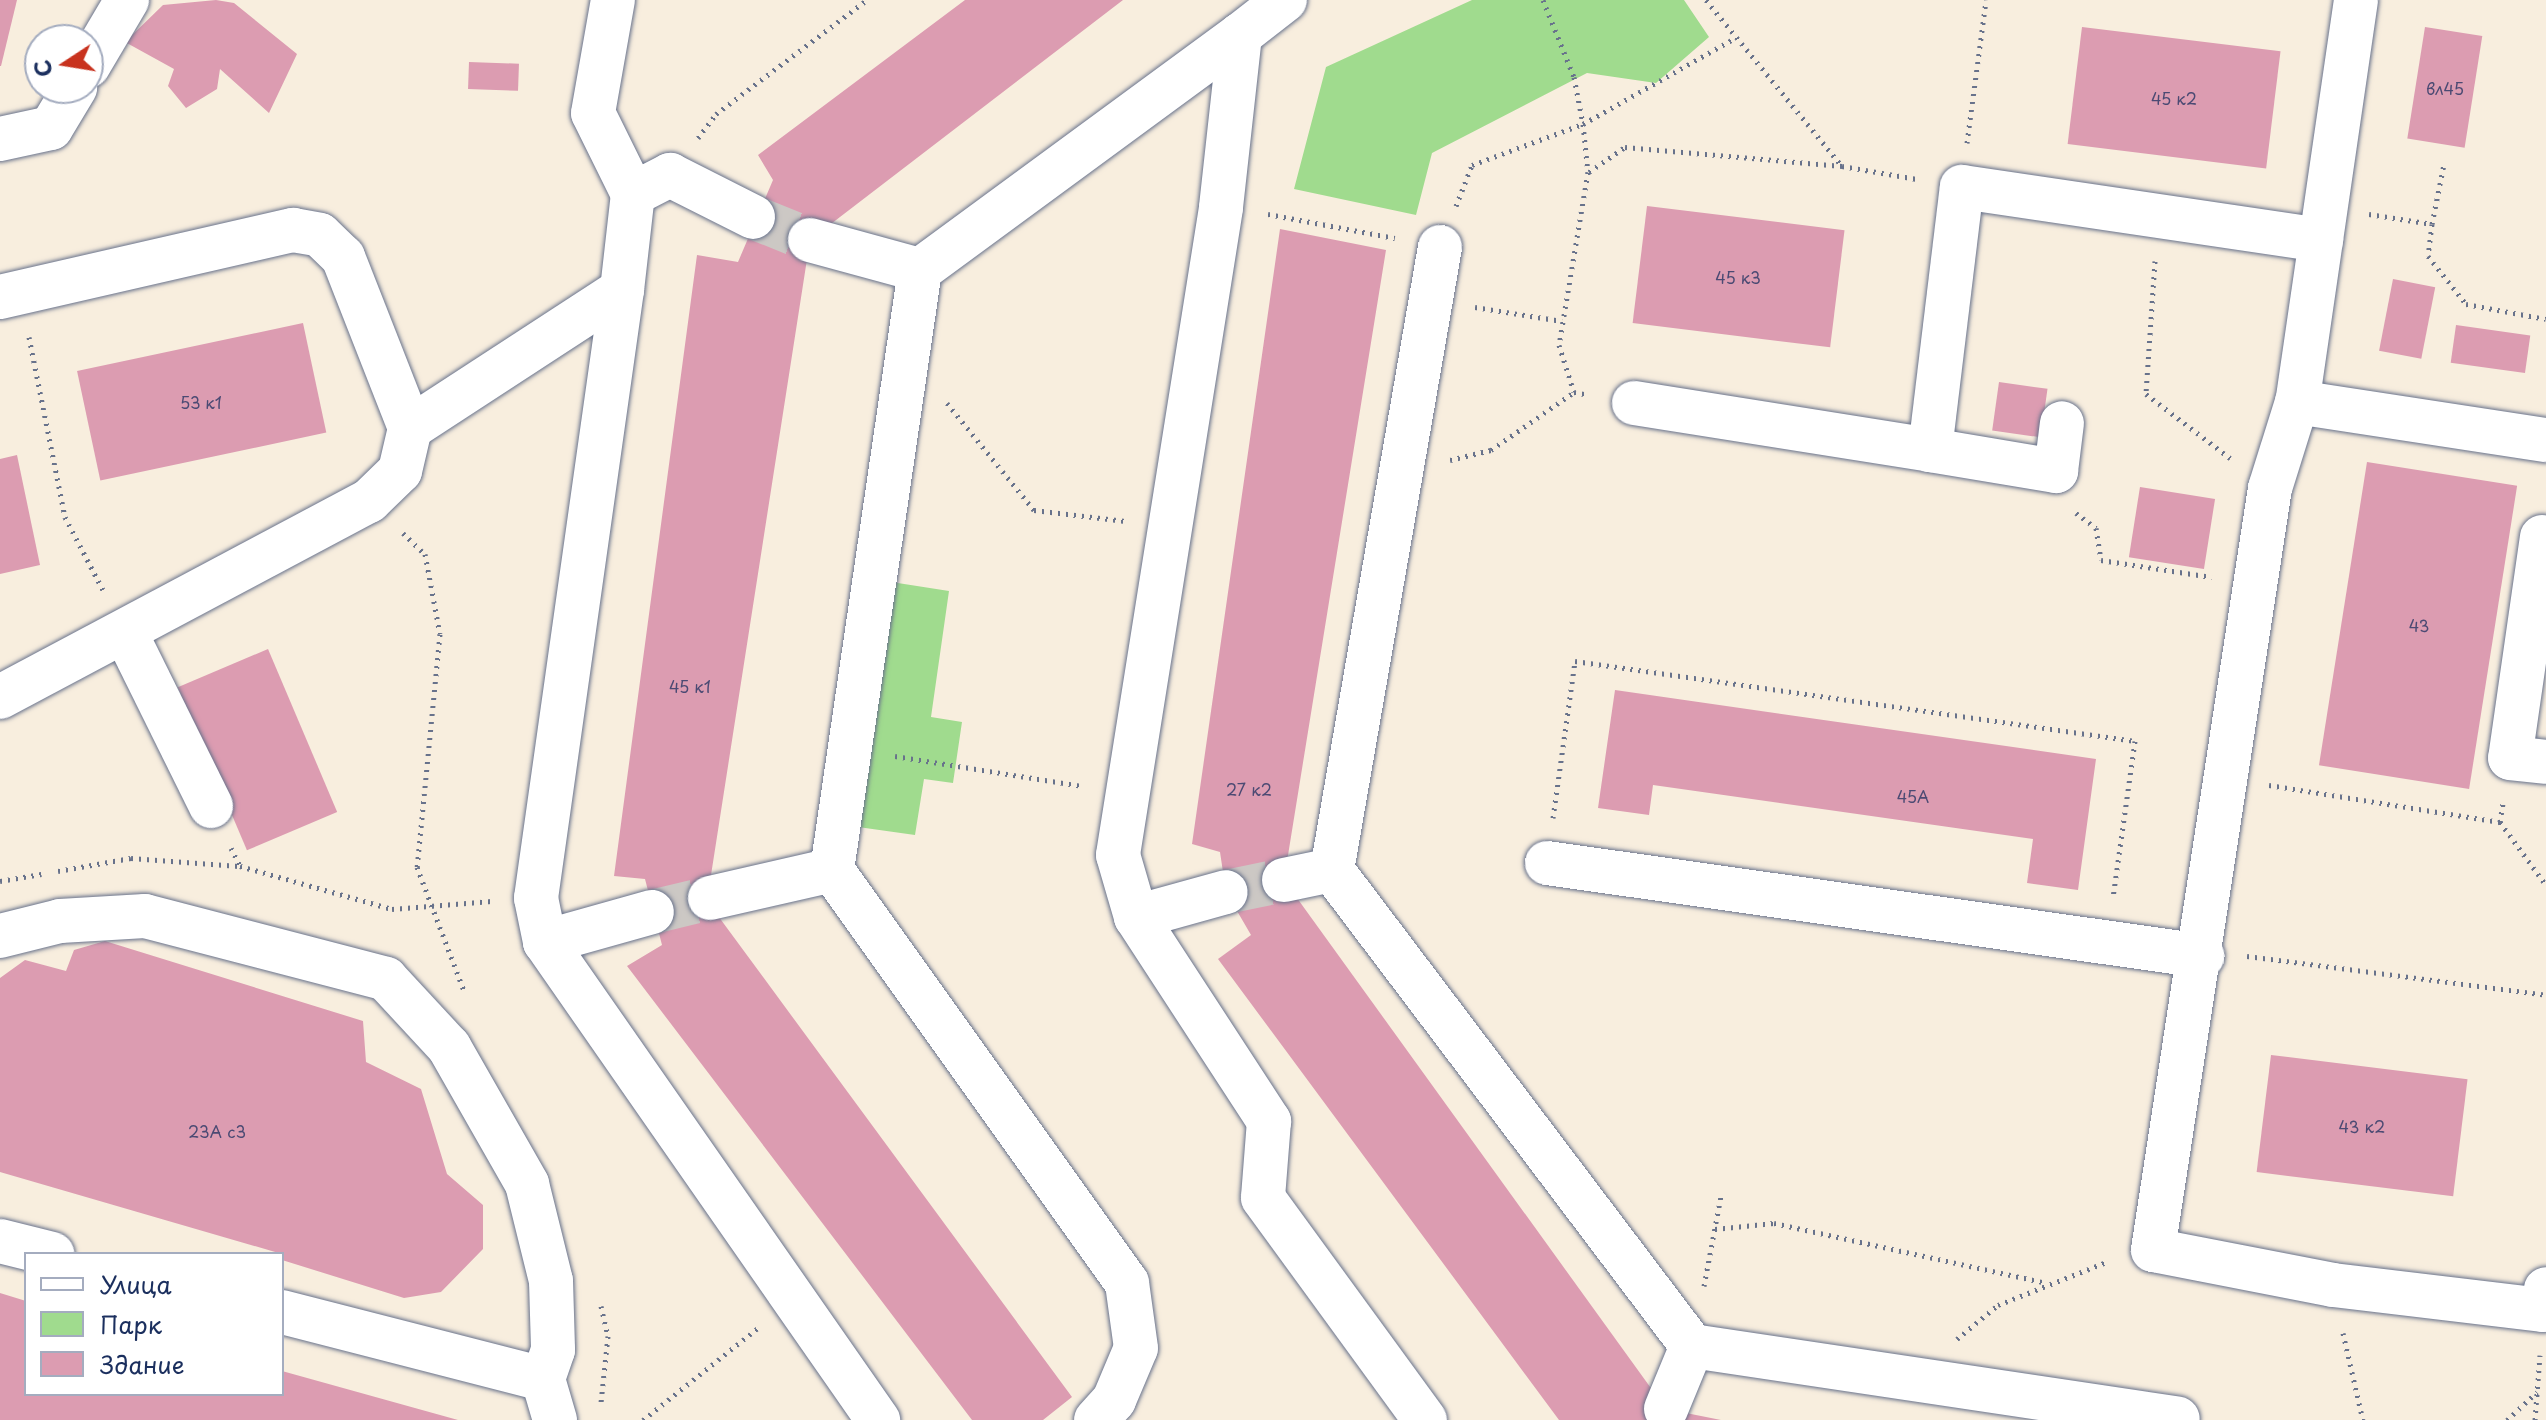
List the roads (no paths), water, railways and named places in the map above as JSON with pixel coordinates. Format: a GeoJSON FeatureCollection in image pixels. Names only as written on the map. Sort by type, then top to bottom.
{"type":"FeatureCollection","features":[{"type":"Feature","properties":{"kind":"lane"},"geometry":{"type":"LineString","coordinates":[[104,39],[127,0]]}},
{"type":"Feature","properties":{"kind":"lane"},"geometry":{"type":"LineString","coordinates":[[613,0],[593,113],[651,185],[753,217]]}},
{"type":"Feature","properties":{"kind":"lane"},"geometry":{"type":"LineString","coordinates":[[1096,1420],[1114,1400],[1136,1348],[1127,1283],[832,870],[920,270],[1285,0]]}},
{"type":"Feature","properties":{"kind":"lane"},"geometry":{"type":"LineString","coordinates":[[2356,0],[2297,402],[2270,488],[2202,953],[2153,1250],[2333,1285],[2544,1299]]}},
{"type":"Feature","properties":{"kind":"lane"},"geometry":{"type":"LineString","coordinates":[[1240,35],[1221,208],[1118,855],[1136,917],[1269,1121],[1263,1198],[1425,1420]]}},
{"type":"Feature","properties":{"kind":"lane"},"geometry":{"type":"LineString","coordinates":[[0,139],[51,128],[65,104]]}},
{"type":"Feature","properties":{"kind":"lane"},"geometry":{"type":"LineString","coordinates":[[651,185],[622,290],[536,898],[545,942],[791,1301],[878,1420]]}},
{"type":"Feature","properties":{"kind":"lane"},"geometry":{"type":"LineString","coordinates":[[1930,450],[1962,187],[2158,213],[2324,224]]}},
{"type":"Feature","properties":{"kind":"lane"},"geometry":{"type":"LineString","coordinates":[[0,697],[126,634],[369,501],[400,471],[410,428],[343,257],[320,235],[293,230],[10,295]]}},
{"type":"Feature","properties":{"kind":"lane"},"geometry":{"type":"LineString","coordinates":[[810,240],[920,270]]}},
{"type":"Feature","properties":{"kind":"lane"},"geometry":{"type":"LineString","coordinates":[[1440,247],[1332,870],[1692,1346],[1931,1379],[2178,1419]]}},
{"type":"Feature","properties":{"kind":"lane"},"geometry":{"type":"LineString","coordinates":[[410,428],[622,290]]}},
{"type":"Feature","properties":{"kind":"lane"},"geometry":{"type":"LineString","coordinates":[[2297,402],[2546,440]]}},
{"type":"Feature","properties":{"kind":"lane"},"geometry":{"type":"LineString","coordinates":[[1634,403],[2056,471],[2062,423]]}},
{"type":"Feature","properties":{"kind":"lane"},"geometry":{"type":"LineString","coordinates":[[2528,760],[2545,526]]}},
{"type":"Feature","properties":{"kind":"lane"},"geometry":{"type":"LineString","coordinates":[[126,634],[211,806]]}},
{"type":"Feature","properties":{"kind":"lane"},"geometry":{"type":"LineString","coordinates":[[1547,863],[2202,953]]}},
{"type":"Feature","properties":{"kind":"lane"},"geometry":{"type":"LineString","coordinates":[[710,898],[832,870]]}},
{"type":"Feature","properties":{"kind":"lane"},"geometry":{"type":"LineString","coordinates":[[1284,880],[1332,870]]}},
{"type":"Feature","properties":{"kind":"lane"},"geometry":{"type":"LineString","coordinates":[[1136,917],[1226,892]]}},
{"type":"Feature","properties":{"kind":"lane"},"geometry":{"type":"LineString","coordinates":[[545,942],[652,912]]}},
{"type":"Feature","properties":{"kind":"lane"},"geometry":{"type":"LineString","coordinates":[[0,936],[60,921],[145,916],[386,979],[449,1047],[527,1184],[551,1281],[553,1350],[543,1379],[555,1420]]}},
{"type":"Feature","properties":{"kind":"lane"},"geometry":{"type":"LineString","coordinates":[[0,1241],[44,1252]]}},
{"type":"Feature","properties":{"kind":"lane"},"geometry":{"type":"LineString","coordinates":[[284,1313],[543,1379]]}},
{"type":"Feature","properties":{"kind":"lane"},"geometry":{"type":"LineString","coordinates":[[1666,1409],[1692,1346]]}},
{"type":"Feature","properties":{"kind":"tunnel"},"geometry":{"type":"LineString","coordinates":[[753,217],[810,240]]}},
{"type":"Feature","properties":{"kind":"tunnel"},"geometry":{"type":"LineString","coordinates":[[1226,892],[1284,880]]}},
{"type":"Feature","properties":{"kind":"tunnel"},"geometry":{"type":"LineString","coordinates":[[652,912],[710,898]]}}]}
